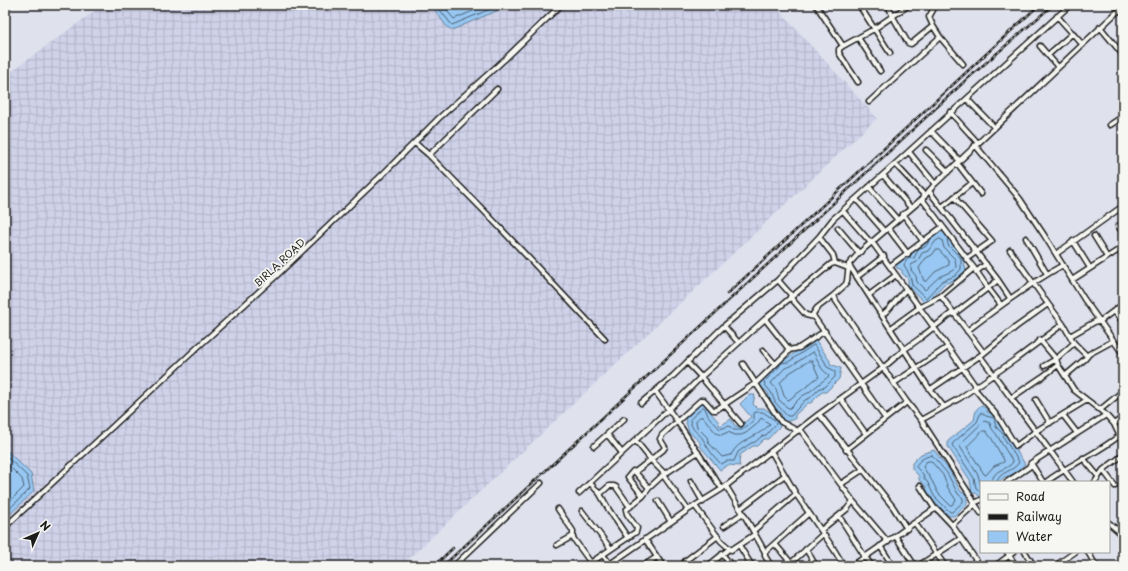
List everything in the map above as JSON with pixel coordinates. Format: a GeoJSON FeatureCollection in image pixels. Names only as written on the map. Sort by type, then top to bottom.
{"type":"FeatureCollection","features":[{"type":"Feature","properties":{"kind":"street","name":"BIRLA ROAD"},"geometry":{"type":"LineString","coordinates":[[5,527],[275,277],[415,143],[439,118],[505,59],[561,5]]}},
{"type":"Feature","properties":{"kind":"street"},"geometry":{"type":"LineString","coordinates":[[816,5],[843,46]]}},
{"type":"Feature","properties":{"kind":"street"},"geometry":{"type":"LineString","coordinates":[[859,5],[890,53]]}},
{"type":"Feature","properties":{"kind":"street"},"geometry":{"type":"LineString","coordinates":[[889,5],[893,17],[910,44],[933,26]]}},
{"type":"Feature","properties":{"kind":"street"},"geometry":{"type":"LineString","coordinates":[[931,5],[933,10],[929,17],[933,26],[963,64]]}},
{"type":"Feature","properties":{"kind":"street"},"geometry":{"type":"LineString","coordinates":[[642,403],[724,326],[778,280],[819,237],[832,219],[909,152],[950,112],[967,99],[1070,5]]}},
{"type":"Feature","properties":{"kind":"street"},"geometry":{"type":"LineString","coordinates":[[858,82],[839,53],[839,49],[874,29],[906,7]]}},
{"type":"Feature","properties":{"kind":"street"},"geometry":{"type":"LineString","coordinates":[[885,418],[814,317],[813,314],[815,310],[834,295],[847,281],[849,266],[859,253],[923,197],[1100,27],[1117,12],[1123,9]]}},
{"type":"Feature","properties":{"kind":"street"},"geometry":{"type":"LineString","coordinates":[[1057,16],[1082,44]]}},
{"type":"Feature","properties":{"kind":"street"},"geometry":{"type":"LineString","coordinates":[[1100,27],[1121,49],[1123,55]]}},
{"type":"Feature","properties":{"kind":"street"},"geometry":{"type":"LineString","coordinates":[[1048,55],[1073,33]]}},
{"type":"Feature","properties":{"kind":"street"},"geometry":{"type":"LineString","coordinates":[[869,102],[940,36]]}},
{"type":"Feature","properties":{"kind":"street"},"geometry":{"type":"LineString","coordinates":[[859,38],[880,71]]}},
{"type":"Feature","properties":{"kind":"street"},"geometry":{"type":"LineString","coordinates":[[1040,46],[1058,67]]}},
{"type":"Feature","properties":{"kind":"street"},"geometry":{"type":"LineString","coordinates":[[429,155],[497,89]]}},
{"type":"Feature","properties":{"kind":"street"},"geometry":{"type":"LineString","coordinates":[[967,99],[994,128]]}},
{"type":"Feature","properties":{"kind":"street"},"geometry":{"type":"LineString","coordinates":[[950,112],[1020,199],[1099,321],[1123,354]]}},
{"type":"Feature","properties":{"kind":"street"},"geometry":{"type":"LineString","coordinates":[[1110,125],[1119,119],[1123,120]]}},
{"type":"Feature","properties":{"kind":"street"},"geometry":{"type":"LineString","coordinates":[[931,131],[958,162],[981,194]]}},
{"type":"Feature","properties":{"kind":"street"},"geometry":{"type":"LineString","coordinates":[[415,143],[429,155],[488,215],[605,339]]}},
{"type":"Feature","properties":{"kind":"street"},"geometry":{"type":"LineString","coordinates":[[926,150],[948,172]]}},
{"type":"Feature","properties":{"kind":"street"},"geometry":{"type":"LineString","coordinates":[[909,152],[935,184]]}},
{"type":"Feature","properties":{"kind":"street"},"geometry":{"type":"LineString","coordinates":[[895,164],[923,197],[942,227],[1001,305]]}},
{"type":"Feature","properties":{"kind":"street"},"geometry":{"type":"LineString","coordinates":[[883,175],[911,208]]}},
{"type":"Feature","properties":{"kind":"street"},"geometry":{"type":"LineString","coordinates":[[942,207],[972,183]]}},
{"type":"Feature","properties":{"kind":"street"},"geometry":{"type":"LineString","coordinates":[[869,187],[897,219]]}},
{"type":"Feature","properties":{"kind":"street"},"geometry":{"type":"LineString","coordinates":[[929,191],[986,264],[1010,298]]}},
{"type":"Feature","properties":{"kind":"street"},"geometry":{"type":"LineString","coordinates":[[954,197],[992,241],[966,259]]}},
{"type":"Feature","properties":{"kind":"street"},"geometry":{"type":"LineString","coordinates":[[856,199],[908,254]]}},
{"type":"Feature","properties":{"kind":"street"},"geometry":{"type":"LineString","coordinates":[[1056,254],[1123,206]]}},
{"type":"Feature","properties":{"kind":"street"},"geometry":{"type":"LineString","coordinates":[[843,211],[884,256],[948,348],[964,368],[975,387],[998,417],[1015,446],[1036,431],[1087,400]]}},
{"type":"Feature","properties":{"kind":"street"},"geometry":{"type":"LineString","coordinates":[[903,214],[924,241]]}},
{"type":"Feature","properties":{"kind":"street"},"geometry":{"type":"LineString","coordinates":[[1118,226],[1123,233]]}},
{"type":"Feature","properties":{"kind":"street"},"geometry":{"type":"LineString","coordinates":[[890,266],[908,254],[942,227]]}},
{"type":"Feature","properties":{"kind":"street"},"geometry":{"type":"LineString","coordinates":[[838,228],[859,253]]}},
{"type":"Feature","properties":{"kind":"street"},"geometry":{"type":"LineString","coordinates":[[1094,236],[1107,257]]}},
{"type":"Feature","properties":{"kind":"street"},"geometry":{"type":"LineString","coordinates":[[819,237],[833,254],[835,263]]}},
{"type":"Feature","properties":{"kind":"street"},"geometry":{"type":"LineString","coordinates":[[1026,238],[1047,274]]}},
{"type":"Feature","properties":{"kind":"street"},"geometry":{"type":"LineString","coordinates":[[1073,241],[1090,268]]}},
{"type":"Feature","properties":{"kind":"street"},"geometry":{"type":"LineString","coordinates":[[1072,280],[1123,247]]}},
{"type":"Feature","properties":{"kind":"street"},"geometry":{"type":"LineString","coordinates":[[1119,249],[1123,255]]}},
{"type":"Feature","properties":{"kind":"street"},"geometry":{"type":"LineString","coordinates":[[1010,250],[1063,324],[1074,343],[1087,356]]}},
{"type":"Feature","properties":{"kind":"street"},"geometry":{"type":"LineString","coordinates":[[857,277],[884,256]]}},
{"type":"Feature","properties":{"kind":"street"},"geometry":{"type":"LineString","coordinates":[[579,493],[622,452],[636,441],[738,342],[825,268],[835,263],[849,266],[905,348],[916,368],[944,407]]}},
{"type":"Feature","properties":{"kind":"street"},"geometry":{"type":"LineString","coordinates":[[891,328],[920,308],[941,296],[975,270],[986,264]]}},
{"type":"Feature","properties":{"kind":"street"},"geometry":{"type":"LineString","coordinates":[[967,331],[1033,282],[1063,265]]}},
{"type":"Feature","properties":{"kind":"street"},"geometry":{"type":"LineString","coordinates":[[869,295],[896,275]]}},
{"type":"Feature","properties":{"kind":"street"},"geometry":{"type":"LineString","coordinates":[[778,280],[806,315],[814,317]]}},
{"type":"Feature","properties":{"kind":"street"},"geometry":{"type":"LineString","coordinates":[[602,555],[610,565],[645,539],[722,489],[819,414],[883,368],[905,348],[998,280]]}},
{"type":"Feature","properties":{"kind":"street"},"geometry":{"type":"LineString","coordinates":[[882,315],[906,289]]}},
{"type":"Feature","properties":{"kind":"street"},"geometry":{"type":"LineString","coordinates":[[834,295],[836,301],[953,467],[980,512]]}},
{"type":"Feature","properties":{"kind":"street"},"geometry":{"type":"LineString","coordinates":[[941,296],[967,331],[1011,398],[1073,481]]}},
{"type":"Feature","properties":{"kind":"street"},"geometry":{"type":"LineString","coordinates":[[931,389],[982,355],[1016,327],[1048,304]]}},
{"type":"Feature","properties":{"kind":"street"},"geometry":{"type":"LineString","coordinates":[[1070,336],[1099,321],[1123,304]]}},
{"type":"Feature","properties":{"kind":"street"},"geometry":{"type":"LineString","coordinates":[[1114,311],[1123,322]]}},
{"type":"Feature","properties":{"kind":"street"},"geometry":{"type":"LineString","coordinates":[[764,319],[789,350]]}},
{"type":"Feature","properties":{"kind":"street"},"geometry":{"type":"LineString","coordinates":[[921,420],[975,387],[1063,324]]}},
{"type":"Feature","properties":{"kind":"street"},"geometry":{"type":"LineString","coordinates":[[724,326],[738,342]]}},
{"type":"Feature","properties":{"kind":"street"},"geometry":{"type":"LineString","coordinates":[[643,496],[628,477],[664,448],[660,439],[677,421],[701,400],[704,400],[715,411],[756,383],[789,350],[799,348],[825,332]]}},
{"type":"Feature","properties":{"kind":"street"},"geometry":{"type":"LineString","coordinates":[[1040,340],[1056,358],[1058,365],[1074,390],[1106,414],[1114,424],[1123,443]]}},
{"type":"Feature","properties":{"kind":"street"},"geometry":{"type":"LineString","coordinates":[[1065,376],[1092,352],[1114,341]]}},
{"type":"Feature","properties":{"kind":"street"},"geometry":{"type":"LineString","coordinates":[[1044,366],[1074,343]]}},
{"type":"Feature","properties":{"kind":"street"},"geometry":{"type":"LineString","coordinates":[[894,384],[948,348]]}},
{"type":"Feature","properties":{"kind":"street"},"geometry":{"type":"LineString","coordinates":[[763,350],[775,364]]}},
{"type":"Feature","properties":{"kind":"street"},"geometry":{"type":"LineString","coordinates":[[687,362],[741,424]]}},
{"type":"Feature","properties":{"kind":"street"},"geometry":{"type":"LineString","coordinates":[[743,364],[781,422],[799,430],[853,501],[888,542]]}},
{"type":"Feature","properties":{"kind":"street"},"geometry":{"type":"LineString","coordinates":[[1011,398],[1058,365]]}},
{"type":"Feature","properties":{"kind":"street"},"geometry":{"type":"LineString","coordinates":[[655,391],[669,409],[722,489]]}},
{"type":"Feature","properties":{"kind":"street"},"geometry":{"type":"LineString","coordinates":[[1100,410],[1123,391]]}},
{"type":"Feature","properties":{"kind":"street"},"geometry":{"type":"LineString","coordinates":[[841,399],[866,434]]}},
{"type":"Feature","properties":{"kind":"street"},"geometry":{"type":"LineString","coordinates":[[1036,400],[1050,423]]}},
{"type":"Feature","properties":{"kind":"street"},"geometry":{"type":"LineString","coordinates":[[846,450],[907,402]]}},
{"type":"Feature","properties":{"kind":"street"},"geometry":{"type":"LineString","coordinates":[[819,414],[846,450],[893,507],[906,529]]}},
{"type":"Feature","properties":{"kind":"street"},"geometry":{"type":"LineString","coordinates":[[1013,480],[1029,467],[1031,463],[1106,414]]}},
{"type":"Feature","properties":{"kind":"street"},"geometry":{"type":"LineString","coordinates":[[1063,415],[1077,433]]}},
{"type":"Feature","properties":{"kind":"street"},"geometry":{"type":"LineString","coordinates":[[1114,424],[1123,417]]}},
{"type":"Feature","properties":{"kind":"street"},"geometry":{"type":"LineString","coordinates":[[594,446],[624,419]]}},
{"type":"Feature","properties":{"kind":"street"},"geometry":{"type":"LineString","coordinates":[[607,434],[622,452]]}},
{"type":"Feature","properties":{"kind":"street"},"geometry":{"type":"LineString","coordinates":[[1045,481],[1119,436]]}},
{"type":"Feature","properties":{"kind":"street"},"geometry":{"type":"LineString","coordinates":[[636,441],[664,475],[688,510]]}},
{"type":"Feature","properties":{"kind":"street"},"geometry":{"type":"LineString","coordinates":[[771,451],[796,494],[844,566]]}},
{"type":"Feature","properties":{"kind":"street"},"geometry":{"type":"LineString","coordinates":[[586,566],[636,532],[637,528],[626,510],[643,496],[649,488],[664,475],[698,452]]}},
{"type":"Feature","properties":{"kind":"street"},"geometry":{"type":"LineString","coordinates":[[1096,481],[1103,470],[1123,455]]}},
{"type":"Feature","properties":{"kind":"street"},"geometry":{"type":"LineString","coordinates":[[1083,458],[1098,476]]}},
{"type":"Feature","properties":{"kind":"street"},"geometry":{"type":"LineString","coordinates":[[1031,463],[1043,481]]}},
{"type":"Feature","properties":{"kind":"street"},"geometry":{"type":"LineString","coordinates":[[841,484],[862,470]]}},
{"type":"Feature","properties":{"kind":"street"},"geometry":{"type":"LineString","coordinates":[[1103,470],[1116,486]]}},
{"type":"Feature","properties":{"kind":"street"},"geometry":{"type":"LineString","coordinates":[[636,472],[649,488]]}},
{"type":"Feature","properties":{"kind":"street"},"geometry":{"type":"LineString","coordinates":[[740,509],[785,475]]}},
{"type":"Feature","properties":{"kind":"street"},"geometry":{"type":"LineString","coordinates":[[691,481],[703,502]]}},
{"type":"Feature","properties":{"kind":"street"},"geometry":{"type":"LineString","coordinates":[[454,566],[541,483]]}},
{"type":"Feature","properties":{"kind":"street"},"geometry":{"type":"LineString","coordinates":[[590,483],[600,494],[628,538]]}},
{"type":"Feature","properties":{"kind":"street"},"geometry":{"type":"LineString","coordinates":[[600,494],[609,486],[615,486],[630,507]]}},
{"type":"Feature","properties":{"kind":"street"},"geometry":{"type":"LineString","coordinates":[[726,486],[743,513],[770,564]]}},
{"type":"Feature","properties":{"kind":"street"},"geometry":{"type":"LineString","coordinates":[[920,486],[935,509],[940,512],[952,526],[980,566]]}},
{"type":"Feature","properties":{"kind":"street"},"geometry":{"type":"LineString","coordinates":[[709,565],[729,549],[732,550],[739,545],[796,494]]}},
{"type":"Feature","properties":{"kind":"street"},"geometry":{"type":"LineString","coordinates":[[952,526],[971,509],[974,503],[980,500]]}},
{"type":"Feature","properties":{"kind":"street"},"geometry":{"type":"LineString","coordinates":[[658,501],[671,522]]}},
{"type":"Feature","properties":{"kind":"street"},"geometry":{"type":"LineString","coordinates":[[775,544],[792,564],[822,532],[847,509],[853,501]]}},
{"type":"Feature","properties":{"kind":"street"},"geometry":{"type":"LineString","coordinates":[[695,506],[729,549]]}},
{"type":"Feature","properties":{"kind":"street"},"geometry":{"type":"LineString","coordinates":[[558,509],[573,531],[573,538],[591,563]]}},
{"type":"Feature","properties":{"kind":"street"},"geometry":{"type":"LineString","coordinates":[[852,566],[935,509]]}},
{"type":"Feature","properties":{"kind":"street"},"geometry":{"type":"LineString","coordinates":[[582,511],[611,549]]}},
{"type":"Feature","properties":{"kind":"street"},"geometry":{"type":"LineString","coordinates":[[724,526],[743,513]]}},
{"type":"Feature","properties":{"kind":"street"},"geometry":{"type":"LineString","coordinates":[[765,552],[809,513]]}},
{"type":"Feature","properties":{"kind":"street"},"geometry":{"type":"LineString","coordinates":[[839,516],[872,566]]}},
{"type":"Feature","properties":{"kind":"street"},"geometry":{"type":"LineString","coordinates":[[915,524],[945,566]]}},
{"type":"Feature","properties":{"kind":"street"},"geometry":{"type":"LineString","coordinates":[[1110,524],[1117,529],[1123,540]]}},
{"type":"Feature","properties":{"kind":"street"},"geometry":{"type":"LineString","coordinates":[[1117,529],[1123,526]]}},
{"type":"Feature","properties":{"kind":"street"},"geometry":{"type":"LineString","coordinates":[[558,545],[573,536]]}},
{"type":"Feature","properties":{"kind":"street"},"geometry":{"type":"LineString","coordinates":[[688,566],[685,561],[718,536]]}},
{"type":"Feature","properties":{"kind":"street"},"geometry":{"type":"LineString","coordinates":[[896,537],[915,566]]}},
{"type":"Feature","properties":{"kind":"street"},"geometry":{"type":"LineString","coordinates":[[645,539],[663,566]]}},
{"type":"Feature","properties":{"kind":"street"},"geometry":{"type":"LineString","coordinates":[[918,566],[960,539]]}},
{"type":"Feature","properties":{"kind":"street"},"geometry":{"type":"LineString","coordinates":[[739,545],[752,566]]}},
{"type":"Feature","properties":{"kind":"street"},"geometry":{"type":"LineString","coordinates":[[880,546],[893,566]]}},
{"type":"Feature","properties":{"kind":"street"},"geometry":{"type":"LineString","coordinates":[[806,549],[816,566]]}},
{"type":"Feature","properties":{"kind":"street"},"geometry":{"type":"LineString","coordinates":[[1026,553],[1034,566]]}},
{"type":"Feature","properties":{"kind":"street"},"geometry":{"type":"LineString","coordinates":[[1089,553],[1096,566]]}},
{"type":"Feature","properties":{"kind":"street"},"geometry":{"type":"LineString","coordinates":[[722,554],[732,566]]}},
{"type":"Feature","properties":{"kind":"street"},"geometry":{"type":"LineString","coordinates":[[995,566],[1008,554],[1016,566]]}},
{"type":"Feature","properties":{"kind":"street"},"geometry":{"type":"LineString","coordinates":[[1054,566],[1068,554]]}},
{"type":"Feature","properties":{"kind":"street"},"geometry":{"type":"LineString","coordinates":[[643,566],[657,557]]}},
{"type":"Feature","properties":{"kind":"shaded area"},"geometry":{"type":"Polygon","coordinates":[[[103,5],[774,5],[877,118],[401,566],[5,566],[5,76],[103,5]]]}},
{"type":"Feature","properties":{"kind":"water"},"geometry":{"type":"Polygon","coordinates":[[[431,5],[510,5],[452,30],[447,27],[431,5]]]}},
{"type":"Feature","properties":{"kind":"water"},"geometry":{"type":"Polygon","coordinates":[[[941,226],[948,228],[952,242],[966,257],[964,263],[966,270],[957,279],[944,284],[932,297],[932,301],[926,304],[908,286],[908,279],[902,273],[902,270],[897,268],[893,262],[902,261],[904,255],[911,255],[917,242],[922,244],[931,231],[935,231],[941,226]]]}},
{"type":"Feature","properties":{"kind":"water"},"geometry":{"type":"Polygon","coordinates":[[[815,339],[830,361],[830,364],[841,368],[839,379],[826,392],[822,392],[811,403],[808,403],[795,415],[795,419],[781,423],[768,439],[764,439],[757,446],[753,446],[740,455],[740,466],[728,465],[720,470],[700,446],[700,442],[689,432],[685,419],[702,402],[707,402],[711,413],[718,421],[720,426],[731,419],[735,426],[740,426],[751,417],[740,404],[749,395],[755,395],[753,404],[757,408],[764,408],[780,419],[782,415],[771,404],[768,393],[760,386],[760,381],[778,359],[786,359],[815,339]]]}},
{"type":"Feature","properties":{"kind":"water"},"geometry":{"type":"Polygon","coordinates":[[[981,405],[987,409],[987,412],[996,414],[1000,420],[1000,425],[1007,432],[1007,436],[1025,464],[1016,473],[1003,478],[1000,481],[980,481],[980,497],[976,493],[972,493],[970,480],[948,447],[948,441],[974,420],[976,410],[981,405]]]}},
{"type":"Feature","properties":{"kind":"water"},"geometry":{"type":"Polygon","coordinates":[[[5,449],[31,474],[34,491],[5,519],[5,449]]]}},
{"type":"Feature","properties":{"kind":"water"},"geometry":{"type":"Polygon","coordinates":[[[934,450],[950,471],[961,492],[967,494],[967,504],[954,516],[949,516],[930,498],[925,485],[919,480],[919,476],[912,469],[912,463],[921,454],[934,450]]]}},
{"type":"Feature","properties":{"kind":"railway"},"geometry":{"type":"LineString","coordinates":[[727,294],[1039,5]]}},
{"type":"Feature","properties":{"kind":"railway"},"geometry":{"type":"LineString","coordinates":[[443,566],[966,80],[1053,5]]}},
{"type":"Feature","properties":{"kind":"railway"},"geometry":{"type":"LineString","coordinates":[[434,566],[453,548]]}}]}
